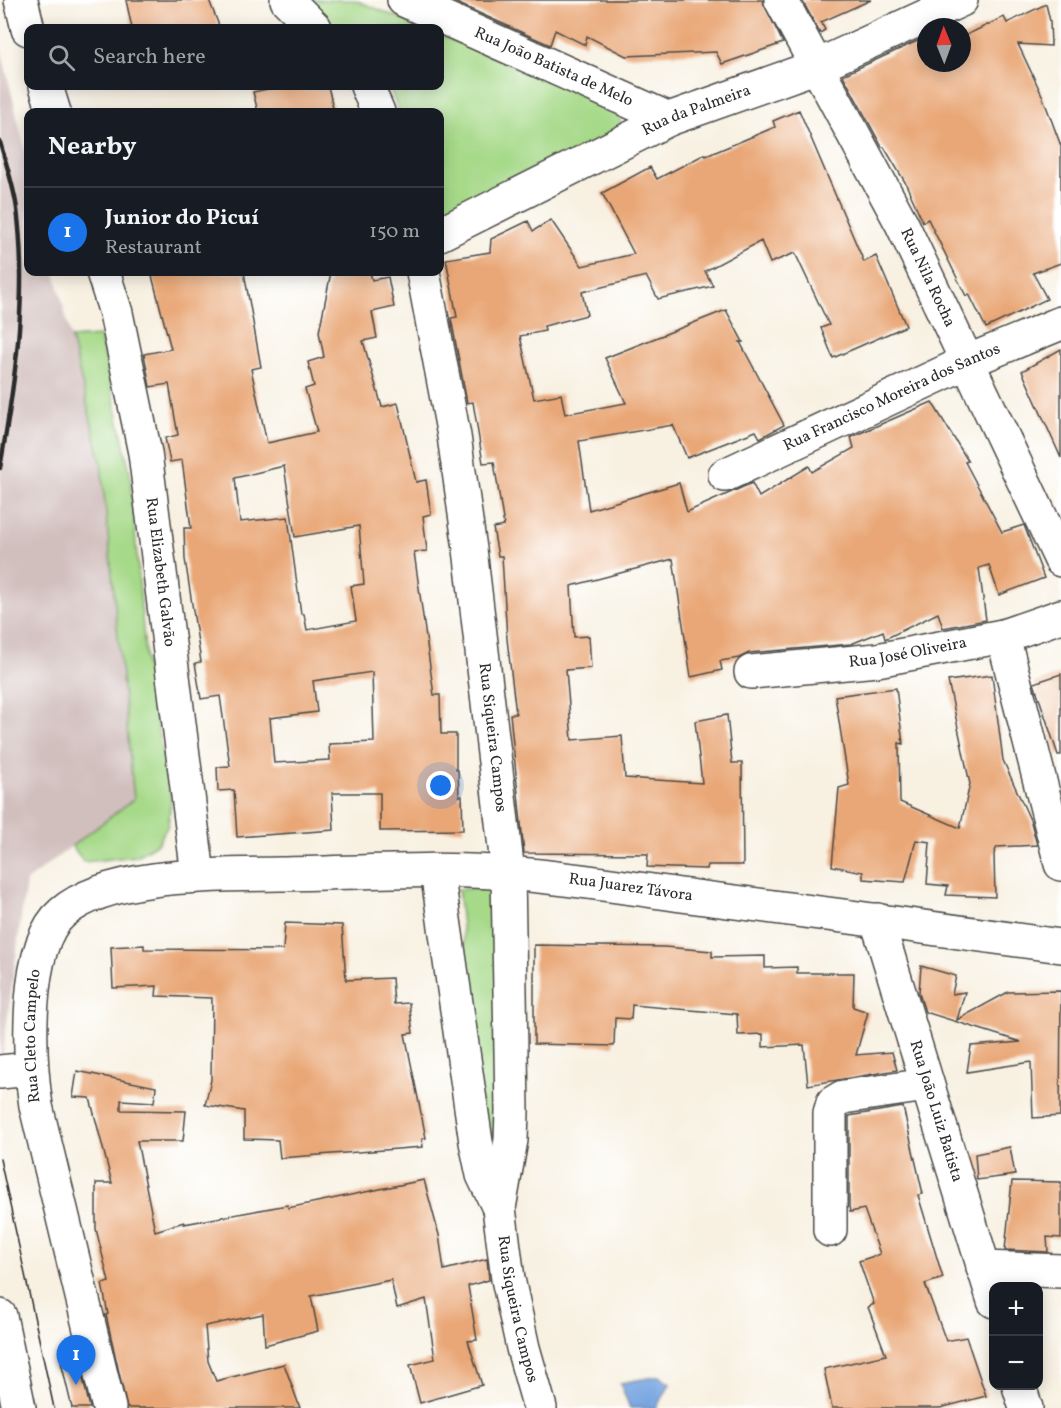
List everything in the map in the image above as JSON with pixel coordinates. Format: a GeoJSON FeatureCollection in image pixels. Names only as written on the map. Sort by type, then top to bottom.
{"type":"FeatureCollection","features":[{"type":"Feature","properties":{"kind":"street"},"geometry":{"type":"LineString","coordinates":[[21,0],[27,24]]}},
{"type":"Feature","properties":{"kind":"street"},"geometry":{"type":"LineString","coordinates":[[287,0],[311,24]]}},
{"type":"Feature","properties":{"kind":"street","name":"Rua João Batista de Melo"},"geometry":{"type":"LineString","coordinates":[[405,0],[669,119]]}},
{"type":"Feature","properties":{"kind":"street","name":"Rua Nila Rocha"},"geometry":{"type":"LineString","coordinates":[[782,0],[815,67],[902,224],[969,361],[1061,560]]}},
{"type":"Feature","properties":{"kind":"street","name":"Rua da Palmeira"},"geometry":{"type":"LineString","coordinates":[[444,232],[669,119],[815,67],[961,0]]}},
{"type":"Feature","properties":{"kind":"street"},"geometry":{"type":"LineString","coordinates":[[47,90],[53,108]]}},
{"type":"Feature","properties":{"kind":"street"},"geometry":{"type":"LineString","coordinates":[[369,90],[376,108]]}},
{"type":"Feature","properties":{"kind":"street","name":"Rua Elizabeth Galvão"},"geometry":{"type":"LineString","coordinates":[[104,276],[116,313],[145,453],[198,875]]}},
{"type":"Feature","properties":{"kind":"street","name":"Rua Siqueira Campos"},"geometry":{"type":"LineString","coordinates":[[424,276],[454,436],[470,549],[508,873],[512,1111],[511,1140],[499,1208],[508,1279],[523,1348],[540,1408]]}},
{"type":"Feature","properties":{"kind":"street","name":"Rua Francisco Moreira dos Santos"},"geometry":{"type":"LineString","coordinates":[[725,475],[969,361],[1061,323]]}},
{"type":"Feature","properties":{"kind":"street","name":"Rua José Oliveira"},"geometry":{"type":"LineString","coordinates":[[751,672],[877,660],[1003,636],[1061,616]]}},
{"type":"Feature","properties":{"kind":"street"},"geometry":{"type":"LineString","coordinates":[[1003,636],[1061,864]]}},
{"type":"Feature","properties":{"kind":"street","name":"Rua Juarez Távora"},"geometry":{"type":"LineString","coordinates":[[198,875],[437,871],[508,873],[878,920],[1061,946]]}},
{"type":"Feature","properties":{"kind":"street","name":"Rua Siqueira Campos"},"geometry":{"type":"LineString","coordinates":[[437,871],[476,1142],[483,1175],[499,1208]]}},
{"type":"Feature","properties":{"kind":"street","name":"Rua Cleto Campelo"},"geometry":{"type":"LineString","coordinates":[[109,1408],[36,1106],[15,1071],[36,968],[46,936],[59,915],[80,899],[104,890],[198,875]]}},
{"type":"Feature","properties":{"kind":"street","name":"Rua João Luiz Batista"},"geometry":{"type":"LineString","coordinates":[[878,920],[989,1288]]}},
{"type":"Feature","properties":{"kind":"street"},"geometry":{"type":"LineString","coordinates":[[830,1230],[830,1113],[833,1103],[843,1097],[927,1085]]}},
{"type":"Feature","properties":{"kind":"street"},"geometry":{"type":"LineString","coordinates":[[983,1268],[1061,1270]]}},
{"type":"Feature","properties":{"kind":"street"},"geometry":{"type":"LineString","coordinates":[[0,1316],[19,1408]]}},
{"type":"Feature","properties":{"kind":"street"},"geometry":{"type":"LineString","coordinates":[[1020,1390],[1026,1408]]}},
{"type":"Feature","properties":{"kind":"shaded area"},"geometry":{"type":"Polygon","coordinates":[[[0,45],[24,145],[24,276],[56,276],[101,462],[134,799],[26,881],[3,1053],[0,1054],[0,45]]]}},
{"type":"Feature","properties":{"kind":"green space"},"geometry":{"type":"Polygon","coordinates":[[[310,0],[355,0],[414,24],[327,24],[310,0]]]}},
{"type":"Feature","properties":{"kind":"green space"},"geometry":{"type":"Polygon","coordinates":[[[444,37],[618,110],[622,133],[451,214],[444,214],[444,108],[397,108],[391,90],[444,90],[444,37]]]}},
{"type":"Feature","properties":{"kind":"green space"},"geometry":{"type":"Polygon","coordinates":[[[100,336],[130,472],[146,665],[171,801],[168,825],[158,843],[137,856],[84,862],[72,846],[134,799],[101,462],[71,338],[100,336]]]}},
{"type":"Feature","properties":{"kind":"green space"},"geometry":{"type":"Polygon","coordinates":[[[500,887],[498,1156],[487,1160],[458,889],[500,887]]]}},
{"type":"Feature","properties":{"kind":"water"},"geometry":{"type":"Polygon","coordinates":[[[659,1376],[670,1384],[656,1408],[630,1408],[620,1383],[659,1376]]]}},
{"type":"Feature","properties":{"kind":"building"},"geometry":{"type":"Polygon","coordinates":[[[126,0],[209,0],[218,24],[131,24],[126,0]]]}},
{"type":"Feature","properties":{"kind":"building"},"geometry":{"type":"Polygon","coordinates":[[[450,0],[762,0],[783,43],[722,64],[716,52],[626,56],[587,36],[585,45],[555,30],[550,45],[450,0]]]}},
{"type":"Feature","properties":{"kind":"building"},"geometry":{"type":"Polygon","coordinates":[[[802,0],[871,0],[821,22],[825,30],[820,33],[802,0]]]}},
{"type":"Feature","properties":{"kind":"building"},"geometry":{"type":"Polygon","coordinates":[[[1046,4],[1050,21],[1051,46],[1018,44],[1042,95],[1061,146],[1061,263],[1033,273],[1047,299],[986,328],[969,294],[966,296],[928,219],[923,222],[905,182],[882,147],[843,75],[917,41],[917,72],[971,72],[971,33],[1004,17],[1007,23],[1046,4]]]}},
{"type":"Feature","properties":{"kind":"building"},"geometry":{"type":"Polygon","coordinates":[[[329,90],[333,108],[257,108],[253,92],[329,90]]]}},
{"type":"Feature","properties":{"kind":"building"},"geometry":{"type":"Polygon","coordinates":[[[799,110],[864,262],[876,256],[906,326],[833,358],[821,328],[829,325],[795,253],[770,263],[761,241],[705,271],[713,286],[658,299],[646,276],[582,292],[587,315],[544,326],[545,331],[520,336],[534,399],[561,394],[565,414],[626,403],[605,358],[726,310],[743,342],[740,342],[784,425],[760,438],[756,431],[687,458],[673,425],[579,441],[589,510],[679,483],[687,512],[752,483],[759,497],[809,466],[812,472],[854,448],[851,437],[932,402],[968,461],[965,462],[1002,532],[1024,525],[1044,578],[999,595],[989,565],[979,568],[986,620],[943,628],[938,613],[885,639],[883,631],[851,644],[749,653],[739,658],[720,661],[722,670],[691,677],[673,559],[571,586],[574,637],[589,636],[591,668],[566,670],[572,740],[622,736],[625,778],[702,783],[695,721],[727,715],[732,763],[742,763],[743,865],[708,865],[707,869],[647,867],[648,854],[524,853],[510,714],[516,714],[507,639],[502,556],[498,556],[493,528],[504,526],[494,462],[483,463],[473,402],[467,403],[451,318],[457,317],[446,259],[490,252],[491,239],[528,221],[533,231],[551,220],[582,266],[634,254],[602,193],[650,167],[657,179],[705,154],[706,156],[775,127],[773,121],[799,110]]]}},
{"type":"Feature","properties":{"kind":"building"},"geometry":{"type":"Polygon","coordinates":[[[152,276],[245,276],[261,367],[251,369],[267,443],[317,432],[305,389],[314,386],[308,362],[324,357],[319,332],[330,276],[371,276],[372,280],[388,277],[394,307],[372,312],[377,338],[363,341],[382,407],[398,403],[416,482],[426,480],[431,514],[423,516],[427,551],[414,552],[434,695],[440,695],[441,734],[456,734],[456,770],[458,770],[459,796],[462,796],[463,830],[380,831],[380,793],[332,793],[334,830],[237,837],[234,790],[218,791],[217,767],[230,766],[220,696],[201,699],[195,663],[201,662],[185,559],[184,528],[191,528],[182,460],[170,462],[165,438],[178,435],[169,384],[150,387],[144,354],[171,349],[152,276]],[[284,466],[235,478],[240,522],[288,517],[301,614],[304,614],[307,630],[356,621],[351,586],[364,584],[359,526],[295,537],[284,466]],[[372,672],[313,681],[317,712],[270,718],[274,763],[330,760],[329,744],[374,742],[372,672]]]}},
{"type":"Feature","properties":{"kind":"building"},"geometry":{"type":"Polygon","coordinates":[[[1061,349],[1061,458],[1022,371],[1061,349]]]}},
{"type":"Feature","properties":{"kind":"building"},"geometry":{"type":"Polygon","coordinates":[[[1061,674],[1061,755],[1058,755],[1034,683],[1061,674]]]}},
{"type":"Feature","properties":{"kind":"building"},"geometry":{"type":"Polygon","coordinates":[[[992,675],[1003,760],[1031,822],[1037,845],[997,847],[994,854],[995,897],[946,895],[948,886],[927,884],[930,842],[916,840],[905,882],[863,879],[863,872],[832,866],[839,788],[849,785],[835,696],[896,688],[903,744],[899,743],[900,802],[960,828],[970,784],[948,681],[992,675]]]}},
{"type":"Feature","properties":{"kind":"building"},"geometry":{"type":"Polygon","coordinates":[[[285,923],[342,925],[346,980],[392,978],[394,1004],[409,1003],[413,1033],[405,1034],[426,1138],[422,1139],[423,1147],[280,1158],[278,1140],[244,1139],[244,1111],[205,1105],[211,1080],[212,998],[156,996],[157,986],[113,988],[111,947],[144,945],[144,949],[283,950],[285,923]]]}},
{"type":"Feature","properties":{"kind":"building"},"geometry":{"type":"Polygon","coordinates":[[[534,945],[664,947],[712,951],[712,957],[765,956],[765,968],[797,967],[797,973],[854,973],[853,1007],[868,1012],[856,1055],[892,1052],[897,1070],[808,1085],[804,1045],[763,1047],[763,1034],[738,1035],[737,1014],[632,1005],[631,1019],[615,1018],[614,1046],[534,1044],[534,945]]]}},
{"type":"Feature","properties":{"kind":"building"},"geometry":{"type":"Polygon","coordinates":[[[921,966],[956,976],[952,994],[965,992],[957,1020],[1008,992],[1061,991],[1060,1116],[1033,1118],[1031,1062],[967,1072],[971,1046],[1021,1042],[925,1012],[919,993],[921,966]]]}},
{"type":"Feature","properties":{"kind":"building"},"geometry":{"type":"Polygon","coordinates":[[[77,1071],[156,1087],[154,1102],[121,1100],[121,1110],[186,1111],[183,1141],[137,1141],[155,1231],[184,1222],[184,1224],[287,1205],[288,1208],[424,1180],[439,1235],[444,1270],[487,1259],[489,1280],[468,1286],[477,1340],[468,1341],[482,1385],[420,1403],[410,1365],[435,1359],[426,1299],[397,1308],[391,1280],[311,1296],[318,1331],[265,1345],[263,1314],[205,1326],[208,1361],[216,1381],[284,1364],[300,1408],[127,1408],[106,1315],[108,1314],[102,1284],[109,1282],[96,1229],[96,1183],[112,1183],[90,1098],[73,1097],[77,1071]]]}},
{"type":"Feature","properties":{"kind":"building"},"geometry":{"type":"Polygon","coordinates":[[[903,1107],[923,1194],[918,1195],[943,1278],[925,1284],[946,1341],[966,1337],[986,1396],[940,1408],[832,1408],[824,1369],[886,1355],[868,1307],[874,1304],[859,1261],[880,1254],[864,1209],[850,1212],[849,1206],[849,1116],[903,1107]]]}},
{"type":"Feature","properties":{"kind":"building"},"geometry":{"type":"Polygon","coordinates":[[[1010,1147],[1015,1175],[977,1180],[975,1154],[1010,1147]]]}},
{"type":"Feature","properties":{"kind":"building"},"geometry":{"type":"Polygon","coordinates":[[[1012,1181],[1061,1182],[1061,1238],[1047,1237],[1048,1252],[1005,1250],[1012,1181]]]}},
{"type":"Feature","properties":{"kind":"building"},"geometry":{"type":"Polygon","coordinates":[[[78,1358],[90,1408],[72,1408],[61,1362],[78,1358]]]}},
{"type":"Feature","properties":{"kind":"tram line"},"geometry":{"type":"LineString","coordinates":[[0,1159],[54,1408]]}},
{"type":"Feature","properties":{"kind":"railway"},"geometry":{"type":"LineString","coordinates":[[0,142],[17,209],[21,274],[15,371],[0,468]]}},
{"type":"Feature","properties":{"kind":"place","name":"Junior do Picuí"},"geometry":{"type":"Point","coordinates":[76,1385]}}]}
